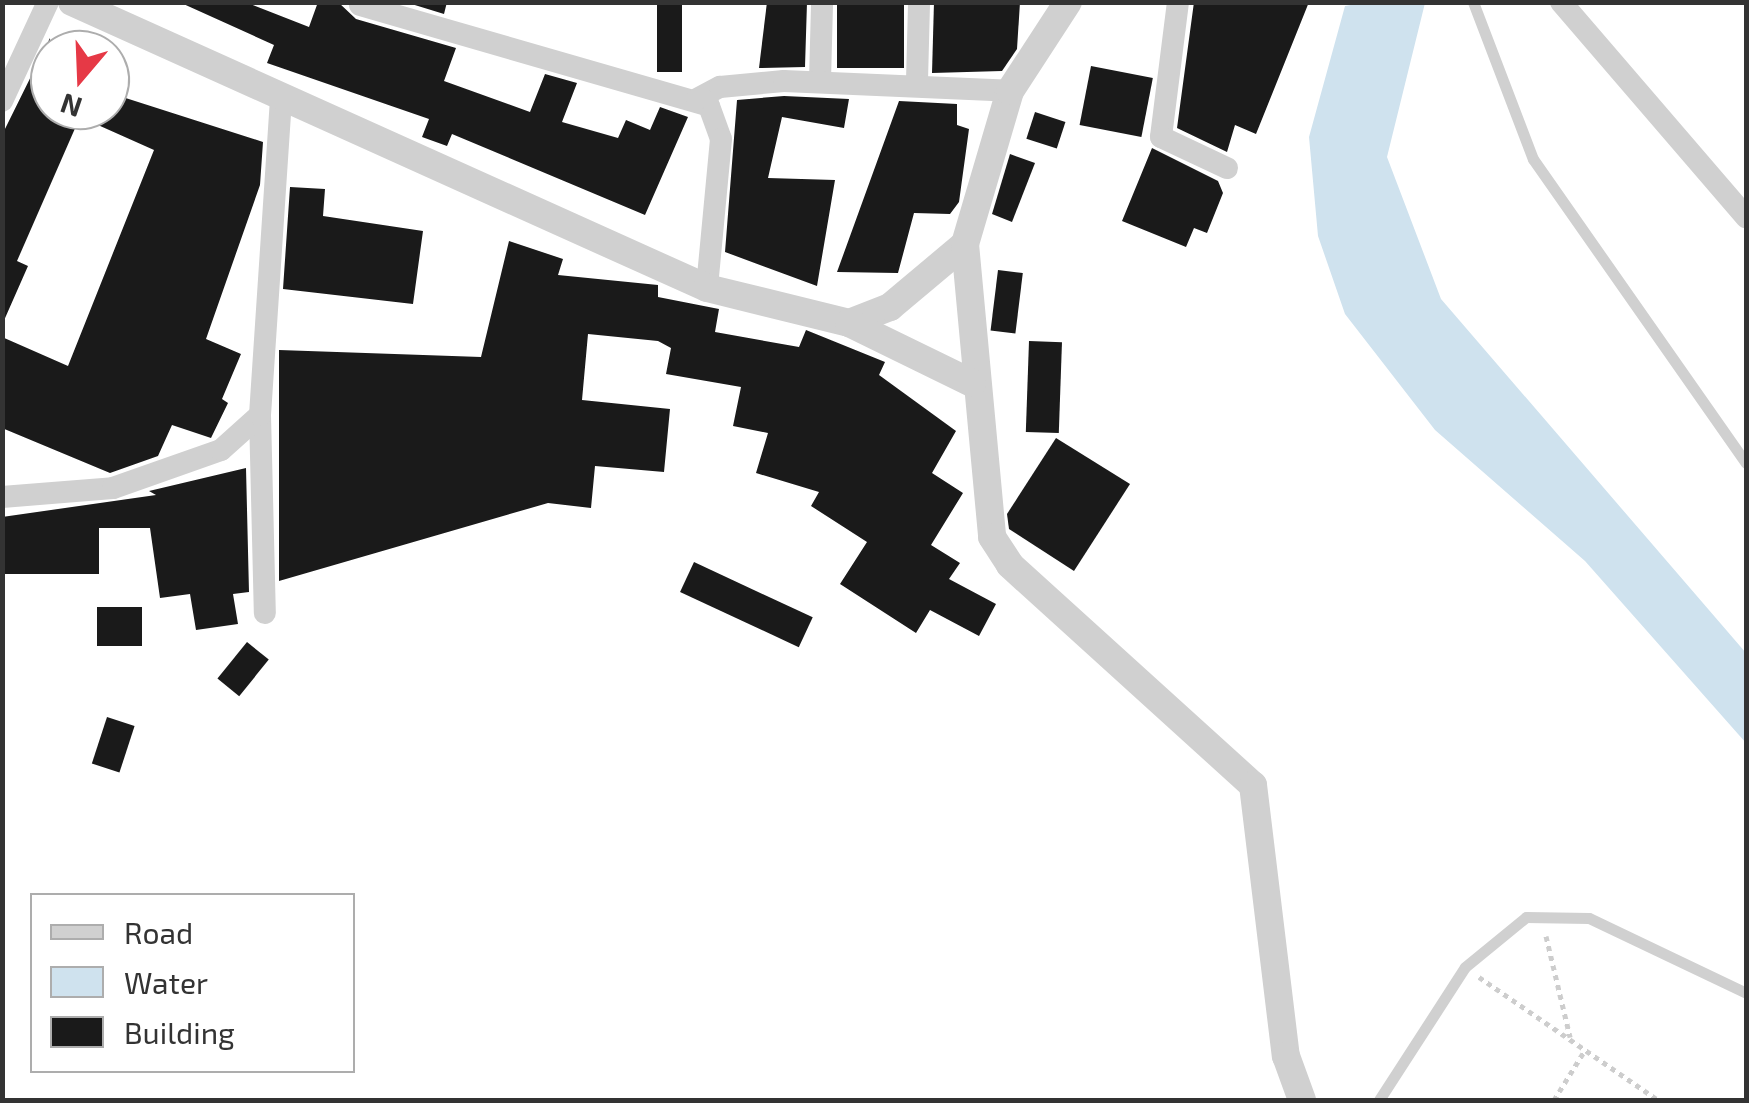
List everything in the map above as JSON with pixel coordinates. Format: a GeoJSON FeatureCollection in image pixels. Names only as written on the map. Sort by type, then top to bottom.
{"type":"FeatureCollection","features":[{"type":"Feature","properties":{"kind":"street"},"geometry":{"type":"LineString","coordinates":[[2,101],[48,2]]}},
{"type":"Feature","properties":{"kind":"street"},"geometry":{"type":"LineString","coordinates":[[72,2],[707,288],[849,324],[972,383]]}},
{"type":"Feature","properties":{"kind":"street"},"geometry":{"type":"LineString","coordinates":[[820,81],[822,2]]}},
{"type":"Feature","properties":{"kind":"street"},"geometry":{"type":"LineString","coordinates":[[917,81],[920,2]]}},
{"type":"Feature","properties":{"kind":"street"},"geometry":{"type":"LineString","coordinates":[[1068,2],[1010,92],[965,244],[972,383],[999,552],[1253,784],[1286,1056],[1302,1100]]}},
{"type":"Feature","properties":{"kind":"street"},"geometry":{"type":"LineString","coordinates":[[1178,2],[1161,136],[1227,168]]}},
{"type":"Feature","properties":{"kind":"street"},"geometry":{"type":"LineString","coordinates":[[1562,2],[1746,216]]}},
{"type":"Feature","properties":{"kind":"street"},"geometry":{"type":"LineString","coordinates":[[360,5],[698,100],[716,116],[720,139],[707,288]]}},
{"type":"Feature","properties":{"kind":"street"},"geometry":{"type":"LineString","coordinates":[[698,100],[720,87],[820,81],[917,81],[1010,92]]}},
{"type":"Feature","properties":{"kind":"street"},"geometry":{"type":"LineString","coordinates":[[264,613],[260,415],[281,98]]}},
{"type":"Feature","properties":{"kind":"street"},"geometry":{"type":"LineString","coordinates":[[849,324],[890,307],[965,244]]}},
{"type":"Feature","properties":{"kind":"street"},"geometry":{"type":"LineString","coordinates":[[2,497],[113,488],[221,450],[260,415]]}},
{"type":"Feature","properties":{"kind":"lane"},"geometry":{"type":"LineString","coordinates":[[1473,2],[1533,159],[1746,463]]}},
{"type":"Feature","properties":{"kind":"lane"},"geometry":{"type":"LineString","coordinates":[[1379,1100],[1464,967],[1502,928],[1541,915],[1622,929],[1746,993]]}},
{"type":"Feature","properties":{"kind":"path"},"geometry":{"type":"LineString","coordinates":[[1541,915],[1570,1040]]}},
{"type":"Feature","properties":{"kind":"path"},"geometry":{"type":"LineString","coordinates":[[1464,967],[1658,1100]]}},
{"type":"Feature","properties":{"kind":"path"},"geometry":{"type":"LineString","coordinates":[[1554,1100],[1584,1050]]}},
{"type":"Feature","properties":{"kind":"water"},"geometry":{"type":"Polygon","coordinates":[[[1425,3],[1387,157],[1441,299],[1746,653],[1746,743],[1585,561],[1435,430],[1345,314],[1318,236],[1309,137],[1345,6],[1425,3]]]}},
{"type":"Feature","properties":{"kind":"building"},"geometry":{"type":"Polygon","coordinates":[[[179,2],[245,2],[309,27],[318,2],[338,2],[356,19],[456,48],[444,81],[530,112],[545,74],[577,83],[562,122],[618,138],[626,120],[650,130],[660,107],[688,117],[645,215],[452,134],[447,146],[422,137],[429,119],[267,63],[274,45],[179,2]]]}},
{"type":"Feature","properties":{"kind":"building"},"geometry":{"type":"Polygon","coordinates":[[[405,2],[447,2],[444,14],[405,2]]]}},
{"type":"Feature","properties":{"kind":"building"},"geometry":{"type":"Polygon","coordinates":[[[657,2],[682,2],[682,72],[657,72],[657,2]]]}},
{"type":"Feature","properties":{"kind":"building"},"geometry":{"type":"Polygon","coordinates":[[[767,2],[807,2],[805,67],[759,68],[767,2]]]}},
{"type":"Feature","properties":{"kind":"building"},"geometry":{"type":"Polygon","coordinates":[[[837,2],[904,2],[904,68],[837,68],[837,2]]]}},
{"type":"Feature","properties":{"kind":"building"},"geometry":{"type":"Polygon","coordinates":[[[934,2],[1020,2],[1017,49],[1002,71],[932,73],[934,2]]]}},
{"type":"Feature","properties":{"kind":"building"},"geometry":{"type":"Polygon","coordinates":[[[1194,2],[1309,2],[1256,134],[1235,125],[1227,152],[1177,128],[1194,2]]]}},
{"type":"Feature","properties":{"kind":"building"},"geometry":{"type":"Polygon","coordinates":[[[1091,66],[1153,78],[1141,137],[1080,125],[1091,66]]]}},
{"type":"Feature","properties":{"kind":"building"},"geometry":{"type":"Polygon","coordinates":[[[30,78],[30,130],[74,130],[17,261],[28,266],[2,325],[2,135],[30,78]]]}},
{"type":"Feature","properties":{"kind":"building"},"geometry":{"type":"Polygon","coordinates":[[[784,96],[849,99],[844,128],[782,117],[768,178],[835,180],[817,286],[725,252],[737,100],[784,96]]]}},
{"type":"Feature","properties":{"kind":"building"},"geometry":{"type":"Polygon","coordinates":[[[130,99],[263,142],[260,185],[206,339],[241,354],[222,399],[228,403],[211,438],[172,425],[158,456],[110,473],[2,428],[2,337],[68,366],[154,150],[109,130],[130,130],[130,99]]]}},
{"type":"Feature","properties":{"kind":"building"},"geometry":{"type":"Polygon","coordinates":[[[899,101],[957,104],[957,125],[969,129],[959,202],[950,214],[914,213],[898,273],[837,272],[899,101]]]}},
{"type":"Feature","properties":{"kind":"building"},"geometry":{"type":"Polygon","coordinates":[[[1035,112],[1065,122],[1057,149],[1026,139],[1035,112]]]}},
{"type":"Feature","properties":{"kind":"building"},"geometry":{"type":"Polygon","coordinates":[[[1152,148],[1218,181],[1223,193],[1207,233],[1194,228],[1186,247],[1122,221],[1152,148]]]}},
{"type":"Feature","properties":{"kind":"building"},"geometry":{"type":"Polygon","coordinates":[[[1010,154],[1035,163],[1012,222],[992,214],[1010,154]]]}},
{"type":"Feature","properties":{"kind":"building"},"geometry":{"type":"Polygon","coordinates":[[[290,187],[325,189],[323,216],[423,231],[413,304],[283,289],[290,187]]]}},
{"type":"Feature","properties":{"kind":"building"},"geometry":{"type":"Polygon","coordinates":[[[509,241],[563,259],[558,275],[658,285],[658,297],[719,309],[715,332],[799,347],[806,330],[885,362],[879,375],[956,431],[932,473],[963,493],[931,545],[960,563],[949,579],[996,604],[979,636],[930,610],[916,633],[840,584],[867,542],[811,506],[819,492],[756,473],[768,433],[733,426],[741,387],[666,374],[671,348],[658,341],[588,334],[582,400],[670,409],[664,472],[595,466],[591,508],[548,503],[279,581],[279,350],[481,357],[509,241]]]}},
{"type":"Feature","properties":{"kind":"building"},"geometry":{"type":"Polygon","coordinates":[[[998,270],[1023,273],[1015,334],[991,331],[998,270]]]}},
{"type":"Feature","properties":{"kind":"building"},"geometry":{"type":"Polygon","coordinates":[[[1029,341],[1062,342],[1059,433],[1026,432],[1029,341]]]}},
{"type":"Feature","properties":{"kind":"building"},"geometry":{"type":"Polygon","coordinates":[[[1056,438],[1130,484],[1074,571],[1009,529],[1007,514],[1056,438]]]}},
{"type":"Feature","properties":{"kind":"building"},"geometry":{"type":"Polygon","coordinates":[[[246,468],[249,592],[233,594],[238,624],[196,630],[190,594],[160,598],[150,528],[99,528],[99,574],[2,574],[2,517],[156,495],[149,491],[246,468]]]}},
{"type":"Feature","properties":{"kind":"building"},"geometry":{"type":"Polygon","coordinates":[[[694,562],[813,617],[799,647],[680,592],[694,562]]]}},
{"type":"Feature","properties":{"kind":"building"},"geometry":{"type":"Polygon","coordinates":[[[97,607],[142,607],[142,646],[97,646],[97,607]]]}},
{"type":"Feature","properties":{"kind":"building"},"geometry":{"type":"Polygon","coordinates":[[[247,642],[269,660],[239,696],[217,679],[247,642]]]}},
{"type":"Feature","properties":{"kind":"building"},"geometry":{"type":"Polygon","coordinates":[[[107,717],[135,726],[119,773],[92,764],[107,717]]]}}]}
